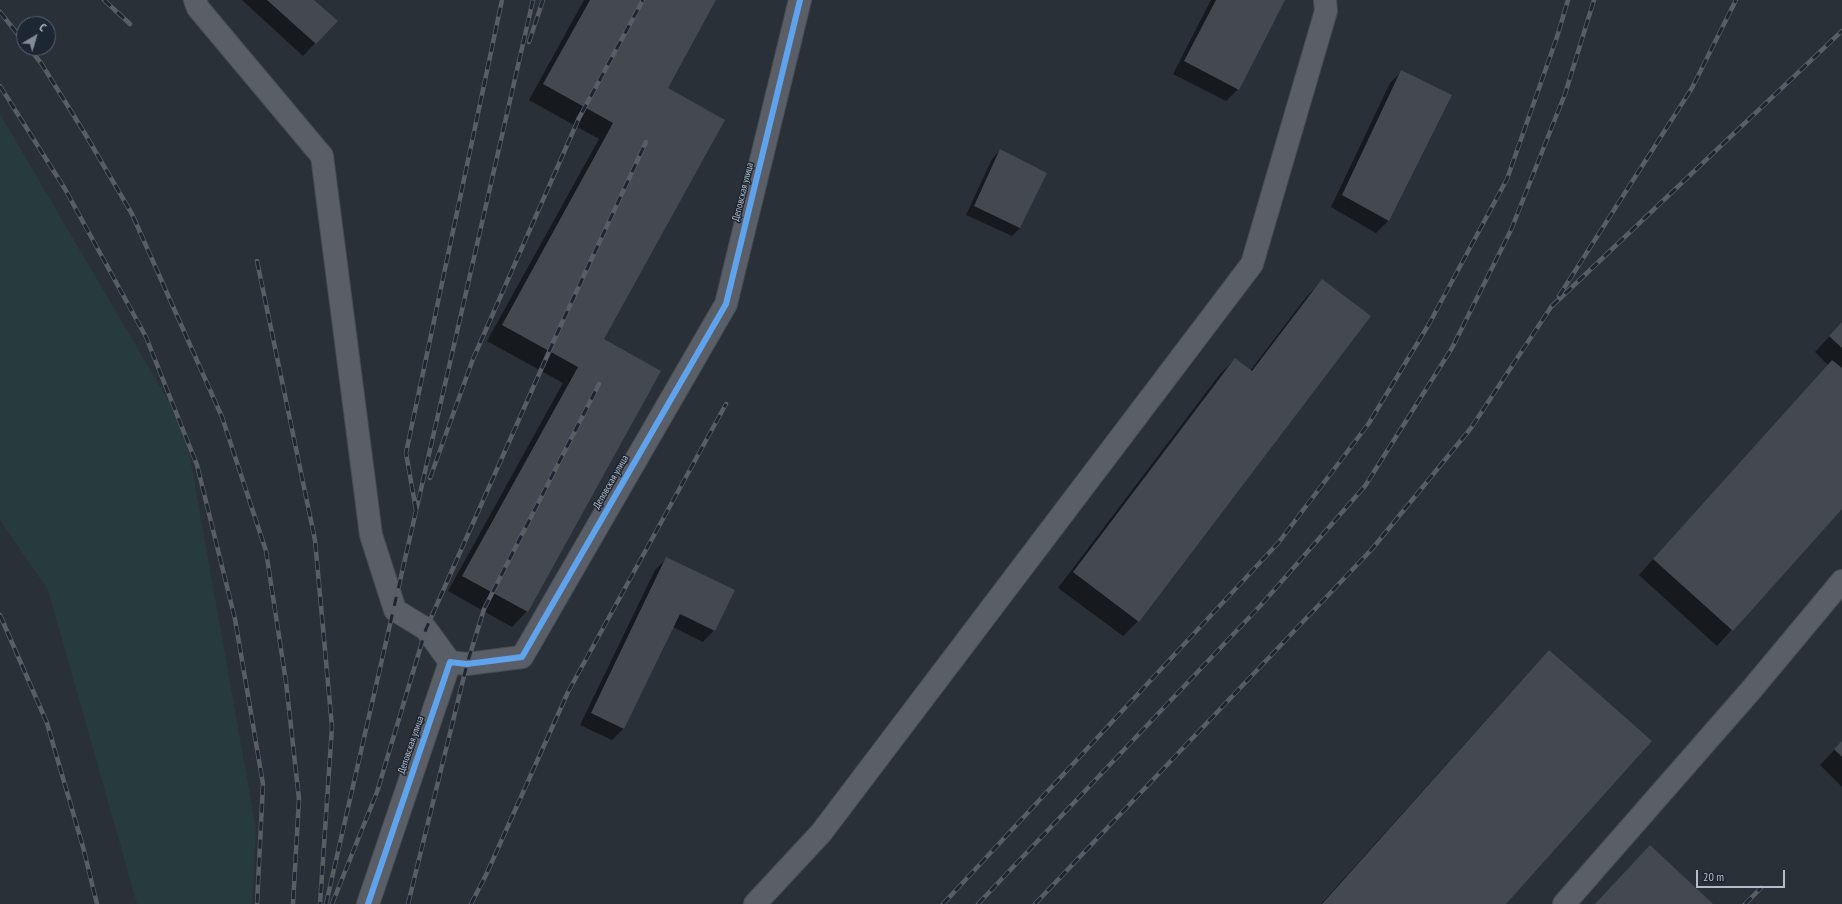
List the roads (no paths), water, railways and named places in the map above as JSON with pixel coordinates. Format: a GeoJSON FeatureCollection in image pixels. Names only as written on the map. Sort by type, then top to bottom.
{"type":"FeatureCollection","features":[{"type":"Feature","properties":{"kind":"street"},"geometry":{"type":"LineString","coordinates":[[196,0],[198,8],[322,156],[371,535],[395,610],[426,629],[450,662]]}},
{"type":"Feature","properties":{"kind":"street","name":"Деповская улица"},"geometry":{"type":"LineString","coordinates":[[368,904],[450,662],[467,664],[522,657],[726,304],[800,0]]}},
{"type":"Feature","properties":{"kind":"street"},"geometry":{"type":"LineString","coordinates":[[755,904],[821,833],[1252,264],[1326,11],[1325,0]]}},
{"type":"Feature","properties":{"kind":"street"},"geometry":{"type":"LineString","coordinates":[[1564,904],[1752,689],[1842,581]]}},
{"type":"Feature","properties":{"kind":"railway"},"geometry":{"type":"LineString","coordinates":[[104,0],[130,24]]}},
{"type":"Feature","properties":{"kind":"railway"},"geometry":{"type":"LineString","coordinates":[[416,510],[406,453],[502,0]]}},
{"type":"Feature","properties":{"kind":"railway"},"geometry":{"type":"LineString","coordinates":[[326,904],[533,0]]}},
{"type":"Feature","properties":{"kind":"railway"},"geometry":{"type":"LineString","coordinates":[[529,42],[543,0]]}},
{"type":"Feature","properties":{"kind":"railway"},"geometry":{"type":"LineString","coordinates":[[430,478],[473,359],[579,118],[643,0]]}},
{"type":"Feature","properties":{"kind":"railway"},"geometry":{"type":"LineString","coordinates":[[943,904],[1279,542],[1369,423],[1429,324],[1507,179],[1557,37],[1568,0]]}},
{"type":"Feature","properties":{"kind":"railway"},"geometry":{"type":"LineString","coordinates":[[978,904],[1261,605],[1365,486],[1452,348],[1511,230],[1565,94],[1594,0]]}},
{"type":"Feature","properties":{"kind":"railway"},"geometry":{"type":"LineString","coordinates":[[1559,296],[1692,88],[1736,0]]}},
{"type":"Feature","properties":{"kind":"railway"},"geometry":{"type":"LineString","coordinates":[[0,12],[16,32]]}},
{"type":"Feature","properties":{"kind":"railway"},"geometry":{"type":"LineString","coordinates":[[1035,904],[1372,549],[1471,428],[1551,307],[1842,31]]}},
{"type":"Feature","properties":{"kind":"railway"},"geometry":{"type":"LineString","coordinates":[[35,56],[84,132],[132,214],[222,417],[266,551],[286,682],[299,799],[293,904]]}},
{"type":"Feature","properties":{"kind":"railway"},"geometry":{"type":"LineString","coordinates":[[0,86],[65,189],[146,337],[197,465],[235,619],[263,784],[257,904]]}},
{"type":"Feature","properties":{"kind":"railway"},"geometry":{"type":"LineString","coordinates":[[332,904],[377,792],[426,629],[560,327],[646,142]]}},
{"type":"Feature","properties":{"kind":"railway"},"geometry":{"type":"LineString","coordinates":[[257,261],[315,540],[332,727],[320,904]]}},
{"type":"Feature","properties":{"kind":"railway"},"geometry":{"type":"LineString","coordinates":[[408,904],[467,664],[484,609],[599,384]]}},
{"type":"Feature","properties":{"kind":"railway"},"geometry":{"type":"LineString","coordinates":[[471,904],[486,875],[568,692],[726,404]]}},
{"type":"Feature","properties":{"kind":"railway"},"geometry":{"type":"LineString","coordinates":[[0,615],[47,723],[83,847],[97,904]]}},
{"type":"Feature","properties":{"kind":"railway"},"geometry":{"type":"LineString","coordinates":[[1745,904],[1761,888]]}}]}
